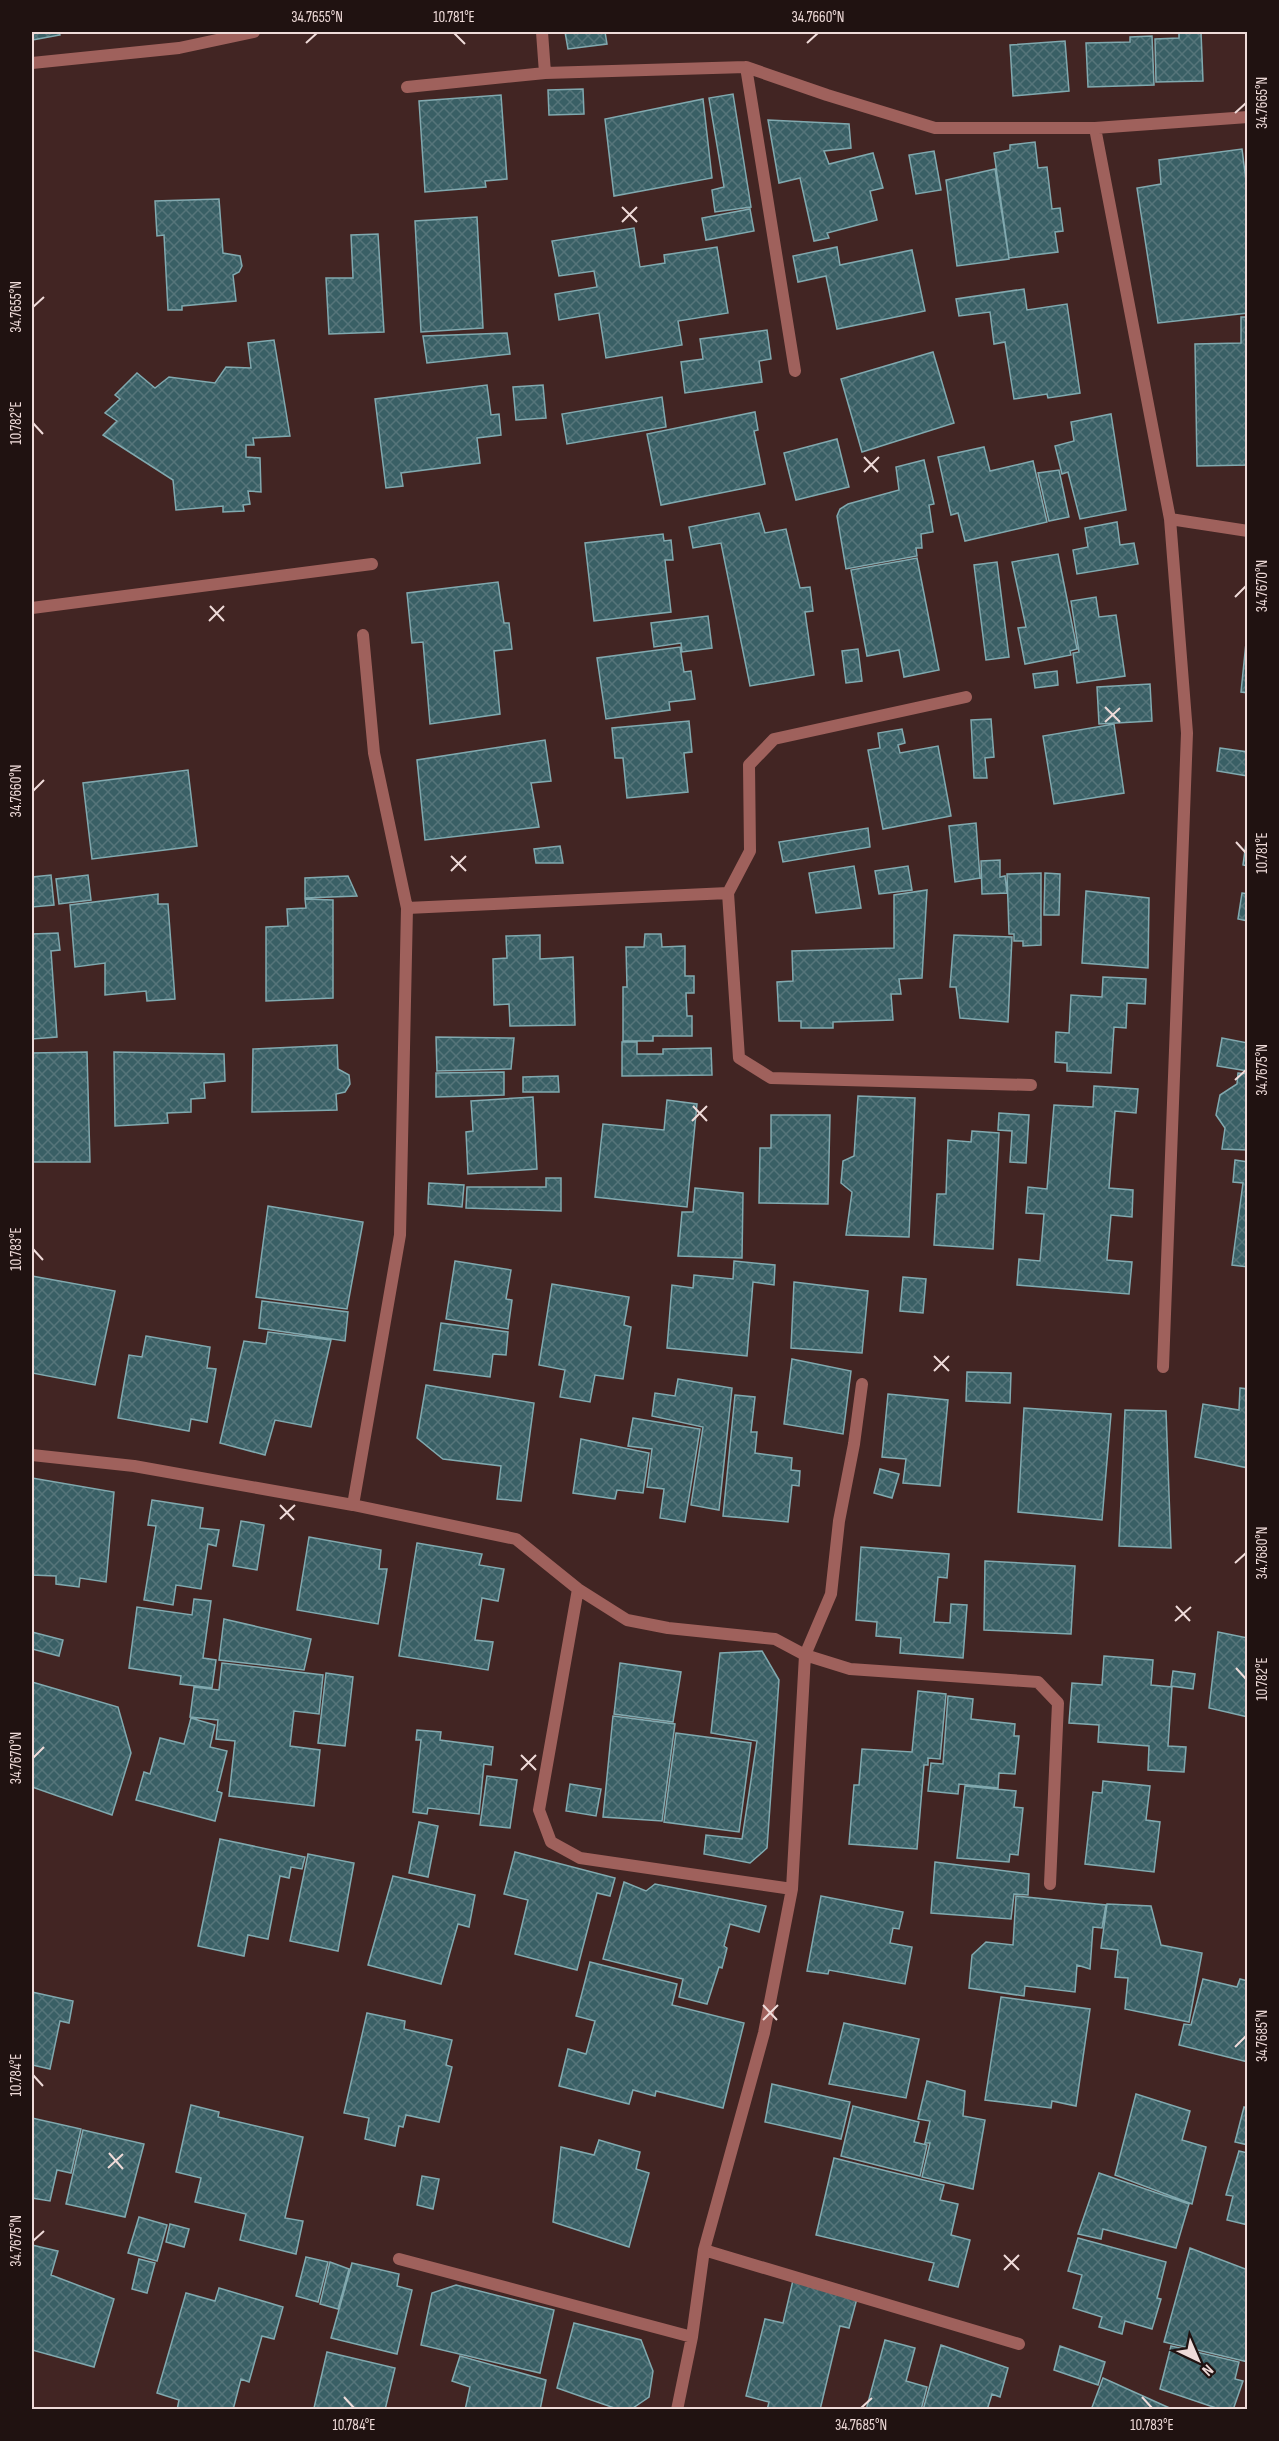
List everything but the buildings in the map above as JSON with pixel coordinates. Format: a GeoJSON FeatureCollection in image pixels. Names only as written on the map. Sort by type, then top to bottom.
{"type":"FeatureCollection","features":[{"type":"Feature","properties":{"kind":"street"},"geometry":{"type":"LineString","coordinates":[[32,63],[179,48],[254,32]]}},
{"type":"Feature","properties":{"kind":"street"},"geometry":{"type":"LineString","coordinates":[[542,32],[545,73]]}},
{"type":"Feature","properties":{"kind":"street"},"geometry":{"type":"LineString","coordinates":[[746,67],[795,371]]}},
{"type":"Feature","properties":{"kind":"street"},"geometry":{"type":"LineString","coordinates":[[407,87],[545,73],[746,67],[935,128],[1095,128],[1248,117]]}},
{"type":"Feature","properties":{"kind":"street"},"geometry":{"type":"LineString","coordinates":[[1095,128],[1170,519],[1187,733],[1163,1367]]}},
{"type":"Feature","properties":{"kind":"street"},"geometry":{"type":"LineString","coordinates":[[1170,519],[1248,531]]}},
{"type":"Feature","properties":{"kind":"street"},"geometry":{"type":"LineString","coordinates":[[32,608],[372,564]]}},
{"type":"Feature","properties":{"kind":"street"},"geometry":{"type":"LineString","coordinates":[[353,1504],[400,1235],[407,908],[374,753],[363,635]]}},
{"type":"Feature","properties":{"kind":"street"},"geometry":{"type":"LineString","coordinates":[[966,697],[774,739],[749,765],[750,851],[728,893],[739,1058],[771,1078],[1031,1085]]}},
{"type":"Feature","properties":{"kind":"street"},"geometry":{"type":"LineString","coordinates":[[407,908],[728,893]]}},
{"type":"Feature","properties":{"kind":"street"},"geometry":{"type":"LineString","coordinates":[[677,2409],[692,2337],[704,2250],[764,2033],[792,1889],[805,1655],[831,1594],[839,1521],[855,1444],[862,1384]]}},
{"type":"Feature","properties":{"kind":"street"},"geometry":{"type":"LineString","coordinates":[[32,1455],[134,1466],[353,1504],[516,1539],[578,1589],[627,1620],[668,1628],[775,1639],[805,1655],[850,1669],[1038,1682],[1058,1703],[1050,1884]]}},
{"type":"Feature","properties":{"kind":"street"},"geometry":{"type":"LineString","coordinates":[[578,1589],[538,1810],[551,1842],[580,1858],[792,1889]]}},
{"type":"Feature","properties":{"kind":"street"},"geometry":{"type":"LineString","coordinates":[[704,2250],[1019,2344]]}},
{"type":"Feature","properties":{"kind":"street"},"geometry":{"type":"LineString","coordinates":[[399,2259],[692,2337]]}}]}
